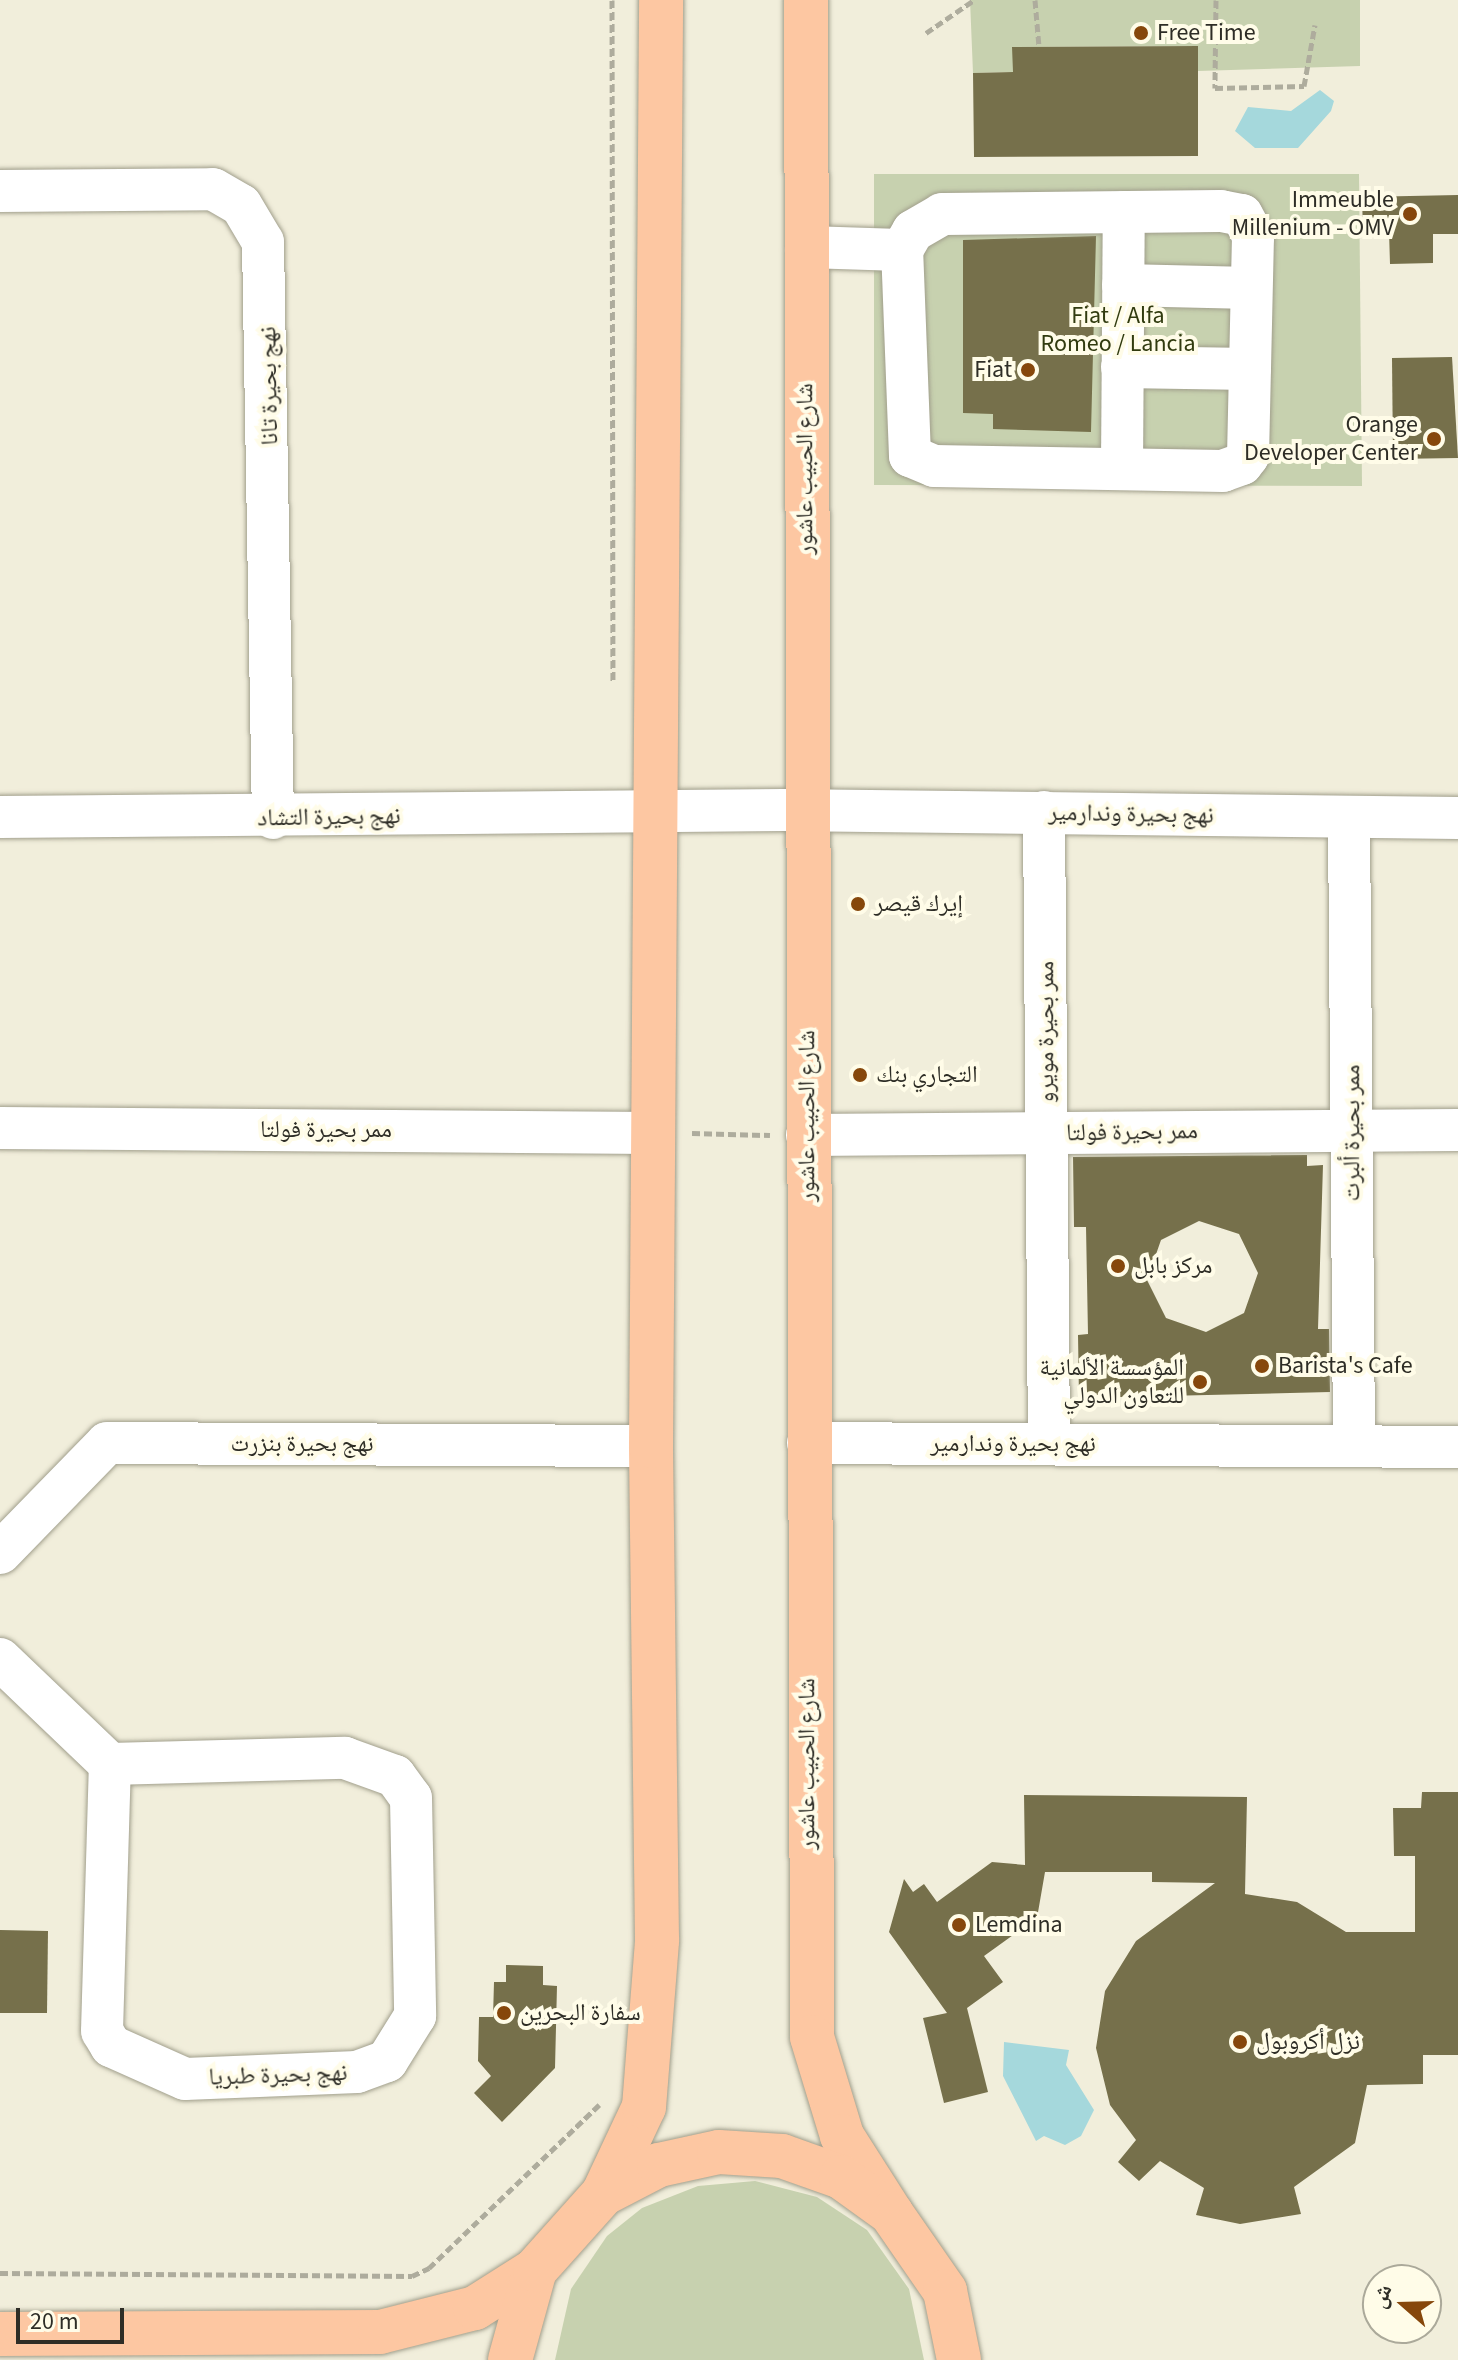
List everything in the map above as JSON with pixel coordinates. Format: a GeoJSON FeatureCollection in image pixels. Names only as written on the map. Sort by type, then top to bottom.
{"type":"FeatureCollection","features":[{"type":"Feature","properties":{"kind":"main road"},"geometry":{"type":"LineString","coordinates":[[0,2334],[380,2332],[475,2308],[535,2270],[603,2194],[644,2107],[654,2032],[652,1133],[657,811],[661,0]]}},
{"type":"Feature","properties":{"kind":"main road","name":"شارع الحبيب عاشور"},"geometry":{"type":"LineString","coordinates":[[806,0],[805,810],[812,2037],[842,2136],[945,2291],[959,2360]]}},
{"type":"Feature","properties":{"kind":"main road"},"geometry":{"type":"LineString","coordinates":[[603,2194],[659,2165],[719,2152],[782,2156],[841,2177],[891,2213]]}},
{"type":"Feature","properties":{"kind":"main road"},"geometry":{"type":"LineString","coordinates":[[510,2360],[535,2270]]}},
{"type":"Feature","properties":{"kind":"street","name":"نهج بحيرة تانا"},"geometry":{"type":"LineString","coordinates":[[0,191],[213,189],[241,205],[263,242],[273,818]]}},
{"type":"Feature","properties":{"kind":"street"},"geometry":{"type":"LineString","coordinates":[[1122,468],[1124,212]]}},
{"type":"Feature","properties":{"kind":"street"},"geometry":{"type":"LineString","coordinates":[[1124,212],[1242,215],[1253,236],[1250,369],[1242,464],[1223,471],[934,466],[910,456],[902,250],[913,231],[942,214],[1124,212]]}},
{"type":"Feature","properties":{"kind":"street"},"geometry":{"type":"LineString","coordinates":[[806,247],[902,250]]}},
{"type":"Feature","properties":{"kind":"street"},"geometry":{"type":"LineString","coordinates":[[1123,285],[1251,288]]}},
{"type":"Feature","properties":{"kind":"street"},"geometry":{"type":"LineString","coordinates":[[1122,367],[1250,369]]}},
{"type":"Feature","properties":{"kind":"street","name":"نهج بحيرة وندارمير"},"geometry":{"type":"LineString","coordinates":[[657,811],[1044,812],[1349,820],[1458,818]]}},
{"type":"Feature","properties":{"kind":"street","name":"نهج بحيرة التشاد"},"geometry":{"type":"LineString","coordinates":[[0,817],[273,818],[657,811]]}},
{"type":"Feature","properties":{"kind":"street","name":"ممر بحيرة مويرو"},"geometry":{"type":"LineString","coordinates":[[1044,812],[1049,1444]]}},
{"type":"Feature","properties":{"kind":"street","name":"ممر بحيرة ألبرت"},"geometry":{"type":"LineString","coordinates":[[1349,820],[1354,1446]]}},
{"type":"Feature","properties":{"kind":"street","name":"ممر بحيرة فولتا"},"geometry":{"type":"LineString","coordinates":[[0,1128],[652,1133]]}},
{"type":"Feature","properties":{"kind":"street","name":"ممر بحيرة فولتا"},"geometry":{"type":"LineString","coordinates":[[807,1135],[1458,1130]]}},
{"type":"Feature","properties":{"kind":"street","name":"نهج بحيرة بنزرت"},"geometry":{"type":"LineString","coordinates":[[0,1553],[107,1443],[651,1446]]}},
{"type":"Feature","properties":{"kind":"street","name":"نهج بحيرة وندارمير"},"geometry":{"type":"LineString","coordinates":[[808,1443],[1458,1447]]}},
{"type":"Feature","properties":{"kind":"street"},"geometry":{"type":"LineString","coordinates":[[0,1659],[110,1764]]}},
{"type":"Feature","properties":{"kind":"street","name":"نهج بحيرة طبريا"},"geometry":{"type":"LineString","coordinates":[[345,1758],[395,1776],[411,1798],[415,2016],[387,2061],[357,2072],[185,2079],[111,2046],[102,2031],[110,1764],[345,1758]]}},
{"type":"Feature","properties":{"kind":"path"},"geometry":{"type":"LineString","coordinates":[[612,0],[613,700]]}},
{"type":"Feature","properties":{"kind":"path"},"geometry":{"type":"LineString","coordinates":[[926,33],[974,0]]}},
{"type":"Feature","properties":{"kind":"path"},"geometry":{"type":"LineString","coordinates":[[1035,0],[1039,47]]}},
{"type":"Feature","properties":{"kind":"path"},"geometry":{"type":"LineString","coordinates":[[1216,0],[1215,88],[1304,86],[1315,25]]}},
{"type":"Feature","properties":{"kind":"path"},"geometry":{"type":"LineString","coordinates":[[652,1133],[807,1135]]}},
{"type":"Feature","properties":{"kind":"path"},"geometry":{"type":"LineString","coordinates":[[0,2273],[412,2276],[429,2268],[606,2093]]}},
{"type":"Feature","properties":{"kind":"green space"},"geometry":{"type":"Polygon","coordinates":[[[970,0],[1360,0],[1360,66],[1198,71],[1197,46],[1013,47],[1013,72],[973,73],[970,0]]]}},
{"type":"Feature","properties":{"kind":"green space","name":"Fiat / Alfa Romeo / Lancia"},"geometry":{"type":"Polygon","coordinates":[[[874,174],[1359,174],[1362,486],[874,485],[874,174]]]}},
{"type":"Feature","properties":{"kind":"green space"},"geometry":{"type":"Polygon","coordinates":[[[755,2181],[817,2197],[867,2230],[909,2289],[924,2360],[555,2360],[571,2289],[607,2236],[642,2208],[698,2186],[755,2181]]]}},
{"type":"Feature","properties":{"kind":"water"},"geometry":{"type":"Polygon","coordinates":[[[1320,90],[1334,101],[1331,111],[1298,148],[1255,148],[1235,131],[1248,107],[1291,111],[1320,90]]]}},
{"type":"Feature","properties":{"kind":"water"},"geometry":{"type":"Polygon","coordinates":[[[1004,2042],[1069,2050],[1066,2065],[1094,2110],[1081,2136],[1065,2145],[1044,2136],[1036,2141],[1003,2076],[1004,2042]]]}},
{"type":"Feature","properties":{"kind":"building"},"geometry":{"type":"Polygon","coordinates":[[[1198,46],[1198,156],[974,157],[973,73],[1013,72],[1012,47],[1198,46]]]}},
{"type":"Feature","properties":{"kind":"building","name":"Immeuble Millenium - OMV"},"geometry":{"type":"Polygon","coordinates":[[[1458,195],[1458,234],[1433,234],[1433,263],[1390,264],[1389,231],[1363,232],[1362,197],[1458,195]]]}},
{"type":"Feature","properties":{"kind":"building","name":"Fiat"},"geometry":{"type":"Polygon","coordinates":[[[1096,236],[1091,432],[993,429],[993,414],[963,413],[963,240],[1096,236]]]}},
{"type":"Feature","properties":{"kind":"building"},"geometry":{"type":"Polygon","coordinates":[[[1452,357],[1458,458],[1393,459],[1392,358],[1452,357]]]}},
{"type":"Feature","properties":{"kind":"building","name":"مركز بابل"},"geometry":{"type":"Polygon","coordinates":[[[1307,1155],[1307,1166],[1323,1165],[1318,1329],[1329,1329],[1330,1392],[1079,1398],[1078,1335],[1088,1334],[1086,1227],[1074,1227],[1073,1157],[1307,1155]],[[1199,1221],[1161,1240],[1147,1280],[1166,1318],[1206,1332],[1244,1313],[1258,1273],[1239,1234],[1199,1221]]]}},
{"type":"Feature","properties":{"kind":"building"},"geometry":{"type":"Polygon","coordinates":[[[1422,1792],[1458,1792],[1458,2055],[1423,2055],[1423,2084],[1367,2085],[1355,2143],[1294,2187],[1301,2214],[1240,2224],[1196,2215],[1204,2188],[1160,2161],[1139,2181],[1118,2162],[1136,2140],[1110,2105],[1096,2048],[1105,1991],[1136,1941],[1215,1883],[1152,1882],[1152,1872],[1045,1872],[1037,1918],[984,1956],[1003,1982],[967,2008],[988,2092],[944,2103],[923,2018],[947,2013],[889,1932],[904,1879],[913,1892],[924,1884],[937,1902],[992,1862],[1025,1865],[1024,1795],[1247,1797],[1245,1894],[1297,1902],[1346,1932],[1415,1932],[1415,1856],[1394,1856],[1393,1808],[1421,1808],[1422,1792]]]}},
{"type":"Feature","properties":{"kind":"building"},"geometry":{"type":"Polygon","coordinates":[[[0,1930],[48,1931],[47,2013],[0,2013],[0,1930]]]}},
{"type":"Feature","properties":{"kind":"building"},"geometry":{"type":"Polygon","coordinates":[[[506,1965],[543,1966],[543,1985],[557,1986],[555,2068],[502,2122],[474,2093],[491,2076],[478,2061],[479,2017],[493,2017],[494,1982],[506,1982],[506,1965]]]}},
{"type":"Feature","properties":{"kind":"place","name":"Free Time"},"geometry":{"type":"Point","coordinates":[1141,33]}},
{"type":"Feature","properties":{"kind":"place","name":"Immeuble Millenium - OMV"},"geometry":{"type":"Point","coordinates":[1410,214]}},
{"type":"Feature","properties":{"kind":"place","name":"Fiat"},"geometry":{"type":"Point","coordinates":[1028,370]}},
{"type":"Feature","properties":{"kind":"place","name":"Orange Developer Center"},"geometry":{"type":"Point","coordinates":[1434,439]}},
{"type":"Feature","properties":{"kind":"place","name":"إيرك قيصر"},"geometry":{"type":"Point","coordinates":[858,904]}},
{"type":"Feature","properties":{"kind":"place","name":"التجاري بنك"},"geometry":{"type":"Point","coordinates":[860,1075]}},
{"type":"Feature","properties":{"kind":"place","name":"مركز بابل"},"geometry":{"type":"Point","coordinates":[1118,1266]}},
{"type":"Feature","properties":{"kind":"place","name":"Barista's Cafe"},"geometry":{"type":"Point","coordinates":[1262,1366]}},
{"type":"Feature","properties":{"kind":"place","name":"المؤسسة الألمانية للتعاون الدولي"},"geometry":{"type":"Point","coordinates":[1200,1382]}},
{"type":"Feature","properties":{"kind":"place","name":"Lemdina"},"geometry":{"type":"Point","coordinates":[959,1925]}},
{"type":"Feature","properties":{"kind":"place","name":"سفارة البحرين"},"geometry":{"type":"Point","coordinates":[504,2013]}},
{"type":"Feature","properties":{"kind":"place","name":"نزل أكروبول"},"geometry":{"type":"Point","coordinates":[1240,2042]}}]}
